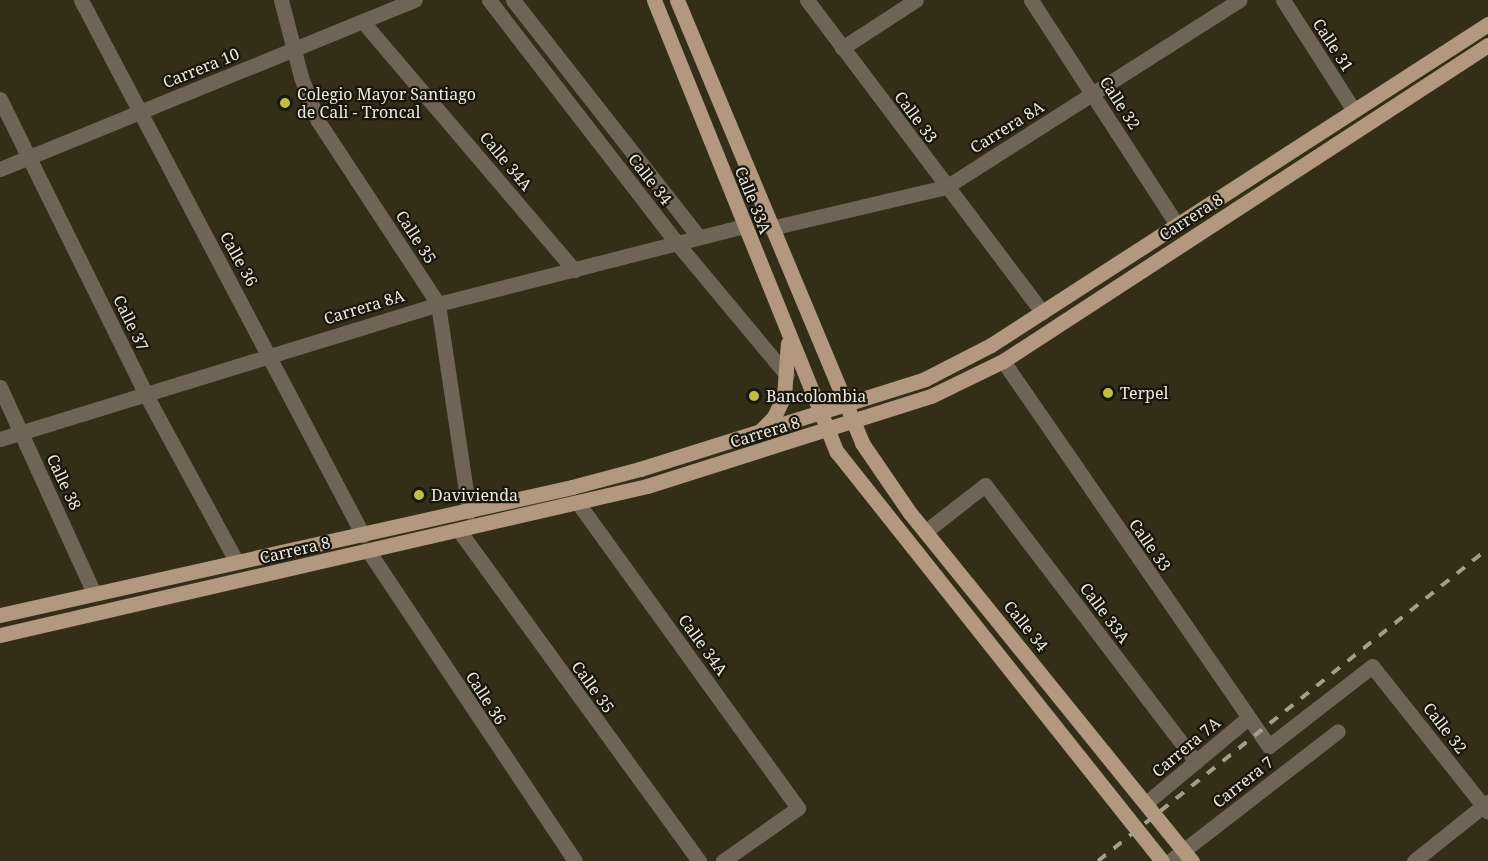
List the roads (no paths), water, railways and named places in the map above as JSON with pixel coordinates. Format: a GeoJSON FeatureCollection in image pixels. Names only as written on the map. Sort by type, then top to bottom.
{"type":"FeatureCollection","features":[{"type":"Feature","properties":{"kind":"main road","name":"Calle 33A"},"geometry":{"type":"LineString","coordinates":[[654,0],[765,279],[825,411]]}},
{"type":"Feature","properties":{"kind":"main road","name":"Calle 33A"},"geometry":{"type":"LineString","coordinates":[[678,0],[844,405]]}},
{"type":"Feature","properties":{"kind":"main road","name":"Carrera 8"},"geometry":{"type":"LineString","coordinates":[[0,615],[235,560],[469,512],[640,470],[844,405],[960,363],[1488,24]]}},
{"type":"Feature","properties":{"kind":"main road","name":"Carrera 8"},"geometry":{"type":"LineString","coordinates":[[0,635],[460,532],[646,486],[829,431],[960,384],[1004,361],[1488,45]]}},
{"type":"Feature","properties":{"kind":"main road"},"geometry":{"type":"LineString","coordinates":[[765,279],[781,297],[825,411],[837,452],[860,485],[1162,861]]}},
{"type":"Feature","properties":{"kind":"main road"},"geometry":{"type":"LineString","coordinates":[[758,433],[780,407],[787,375],[788,333]]}},
{"type":"Feature","properties":{"kind":"main road","name":"Calle 34"},"geometry":{"type":"LineString","coordinates":[[844,405],[875,463],[926,531],[1188,856]]}},
{"type":"Feature","properties":{"kind":"main road"},"geometry":{"type":"LineString","coordinates":[[825,411],[852,423]]}},
{"type":"Feature","properties":{"kind":"main road"},"geometry":{"type":"LineString","coordinates":[[995,651],[1012,638]]}},
{"type":"Feature","properties":{"kind":"street","name":"Calle 36"},"geometry":{"type":"LineString","coordinates":[[81,0],[139,113],[270,354],[363,535]]}},
{"type":"Feature","properties":{"kind":"street","name":"Calle 35"},"geometry":{"type":"LineString","coordinates":[[281,0],[296,49],[301,77],[318,121],[438,304],[469,512]]}},
{"type":"Feature","properties":{"kind":"street","name":"Carrera 10"},"geometry":{"type":"LineString","coordinates":[[0,169],[415,0]]}},
{"type":"Feature","properties":{"kind":"street","name":"Calle 34"},"geometry":{"type":"LineString","coordinates":[[489,0],[676,242],[787,375]]}},
{"type":"Feature","properties":{"kind":"street","name":"Calle 34"},"geometry":{"type":"LineString","coordinates":[[513,0],[569,75],[698,236]]}},
{"type":"Feature","properties":{"kind":"street","name":"Calle 33"},"geometry":{"type":"LineString","coordinates":[[807,0],[1042,312]]}},
{"type":"Feature","properties":{"kind":"street"},"geometry":{"type":"LineString","coordinates":[[842,48],[916,0]]}},
{"type":"Feature","properties":{"kind":"street","name":"Calle 32"},"geometry":{"type":"LineString","coordinates":[[1031,0],[1177,225]]}},
{"type":"Feature","properties":{"kind":"street","name":"Carrera 8A"},"geometry":{"type":"LineString","coordinates":[[771,228],[946,187],[1240,0]]}},
{"type":"Feature","properties":{"kind":"street","name":"Calle 31"},"geometry":{"type":"LineString","coordinates":[[1283,0],[1353,109]]}},
{"type":"Feature","properties":{"kind":"street","name":"Calle 34A"},"geometry":{"type":"LineString","coordinates":[[363,22],[574,270]]}},
{"type":"Feature","properties":{"kind":"street"},"geometry":{"type":"LineString","coordinates":[[554,86],[569,75]]}},
{"type":"Feature","properties":{"kind":"street","name":"Calle 37"},"geometry":{"type":"LineString","coordinates":[[0,99],[146,395],[235,560]]}},
{"type":"Feature","properties":{"kind":"street","name":"Carrera 8A"},"geometry":{"type":"LineString","coordinates":[[0,439],[438,304],[743,226]]}},
{"type":"Feature","properties":{"kind":"street","name":"Calle 33"},"geometry":{"type":"LineString","coordinates":[[1004,361],[1270,747]]}},
{"type":"Feature","properties":{"kind":"street","name":"Calle 38"},"geometry":{"type":"LineString","coordinates":[[0,387],[94,592]]}},
{"type":"Feature","properties":{"kind":"street","name":"Calle 33A"},"geometry":{"type":"LineString","coordinates":[[926,531],[985,485],[1196,762]]}},
{"type":"Feature","properties":{"kind":"street","name":"Calle 34A"},"geometry":{"type":"LineString","coordinates":[[578,503],[798,808],[723,861]]}},
{"type":"Feature","properties":{"kind":"street","name":"Calle 35"},"geometry":{"type":"LineString","coordinates":[[460,532],[699,861]]}},
{"type":"Feature","properties":{"kind":"street","name":"Calle 36"},"geometry":{"type":"LineString","coordinates":[[369,552],[575,861]]}},
{"type":"Feature","properties":{"kind":"street","name":"Calle 32"},"geometry":{"type":"LineString","coordinates":[[1270,747],[1372,666],[1486,807]]}},
{"type":"Feature","properties":{"kind":"street","name":"Carrera 7A"},"geometry":{"type":"LineString","coordinates":[[1146,803],[1248,718]]}},
{"type":"Feature","properties":{"kind":"street","name":"Carrera 7"},"geometry":{"type":"LineString","coordinates":[[1170,861],[1188,856],[1338,731]]}},
{"type":"Feature","properties":{"kind":"street"},"geometry":{"type":"LineString","coordinates":[[1414,861],[1486,807]]}},
{"type":"Feature","properties":{"kind":"railway"},"geometry":{"type":"LineString","coordinates":[[1098,861],[1488,549]]}},
{"type":"Feature","properties":{"kind":"place","name":"Colegio Mayor Santiago de Cali - Troncal"},"geometry":{"type":"Point","coordinates":[285,103]}},
{"type":"Feature","properties":{"kind":"place","name":"Terpel"},"geometry":{"type":"Point","coordinates":[1108,393]}},
{"type":"Feature","properties":{"kind":"place","name":"Bancolombia"},"geometry":{"type":"Point","coordinates":[754,396]}},
{"type":"Feature","properties":{"kind":"place","name":"Davivienda"},"geometry":{"type":"Point","coordinates":[419,495]}}]}
